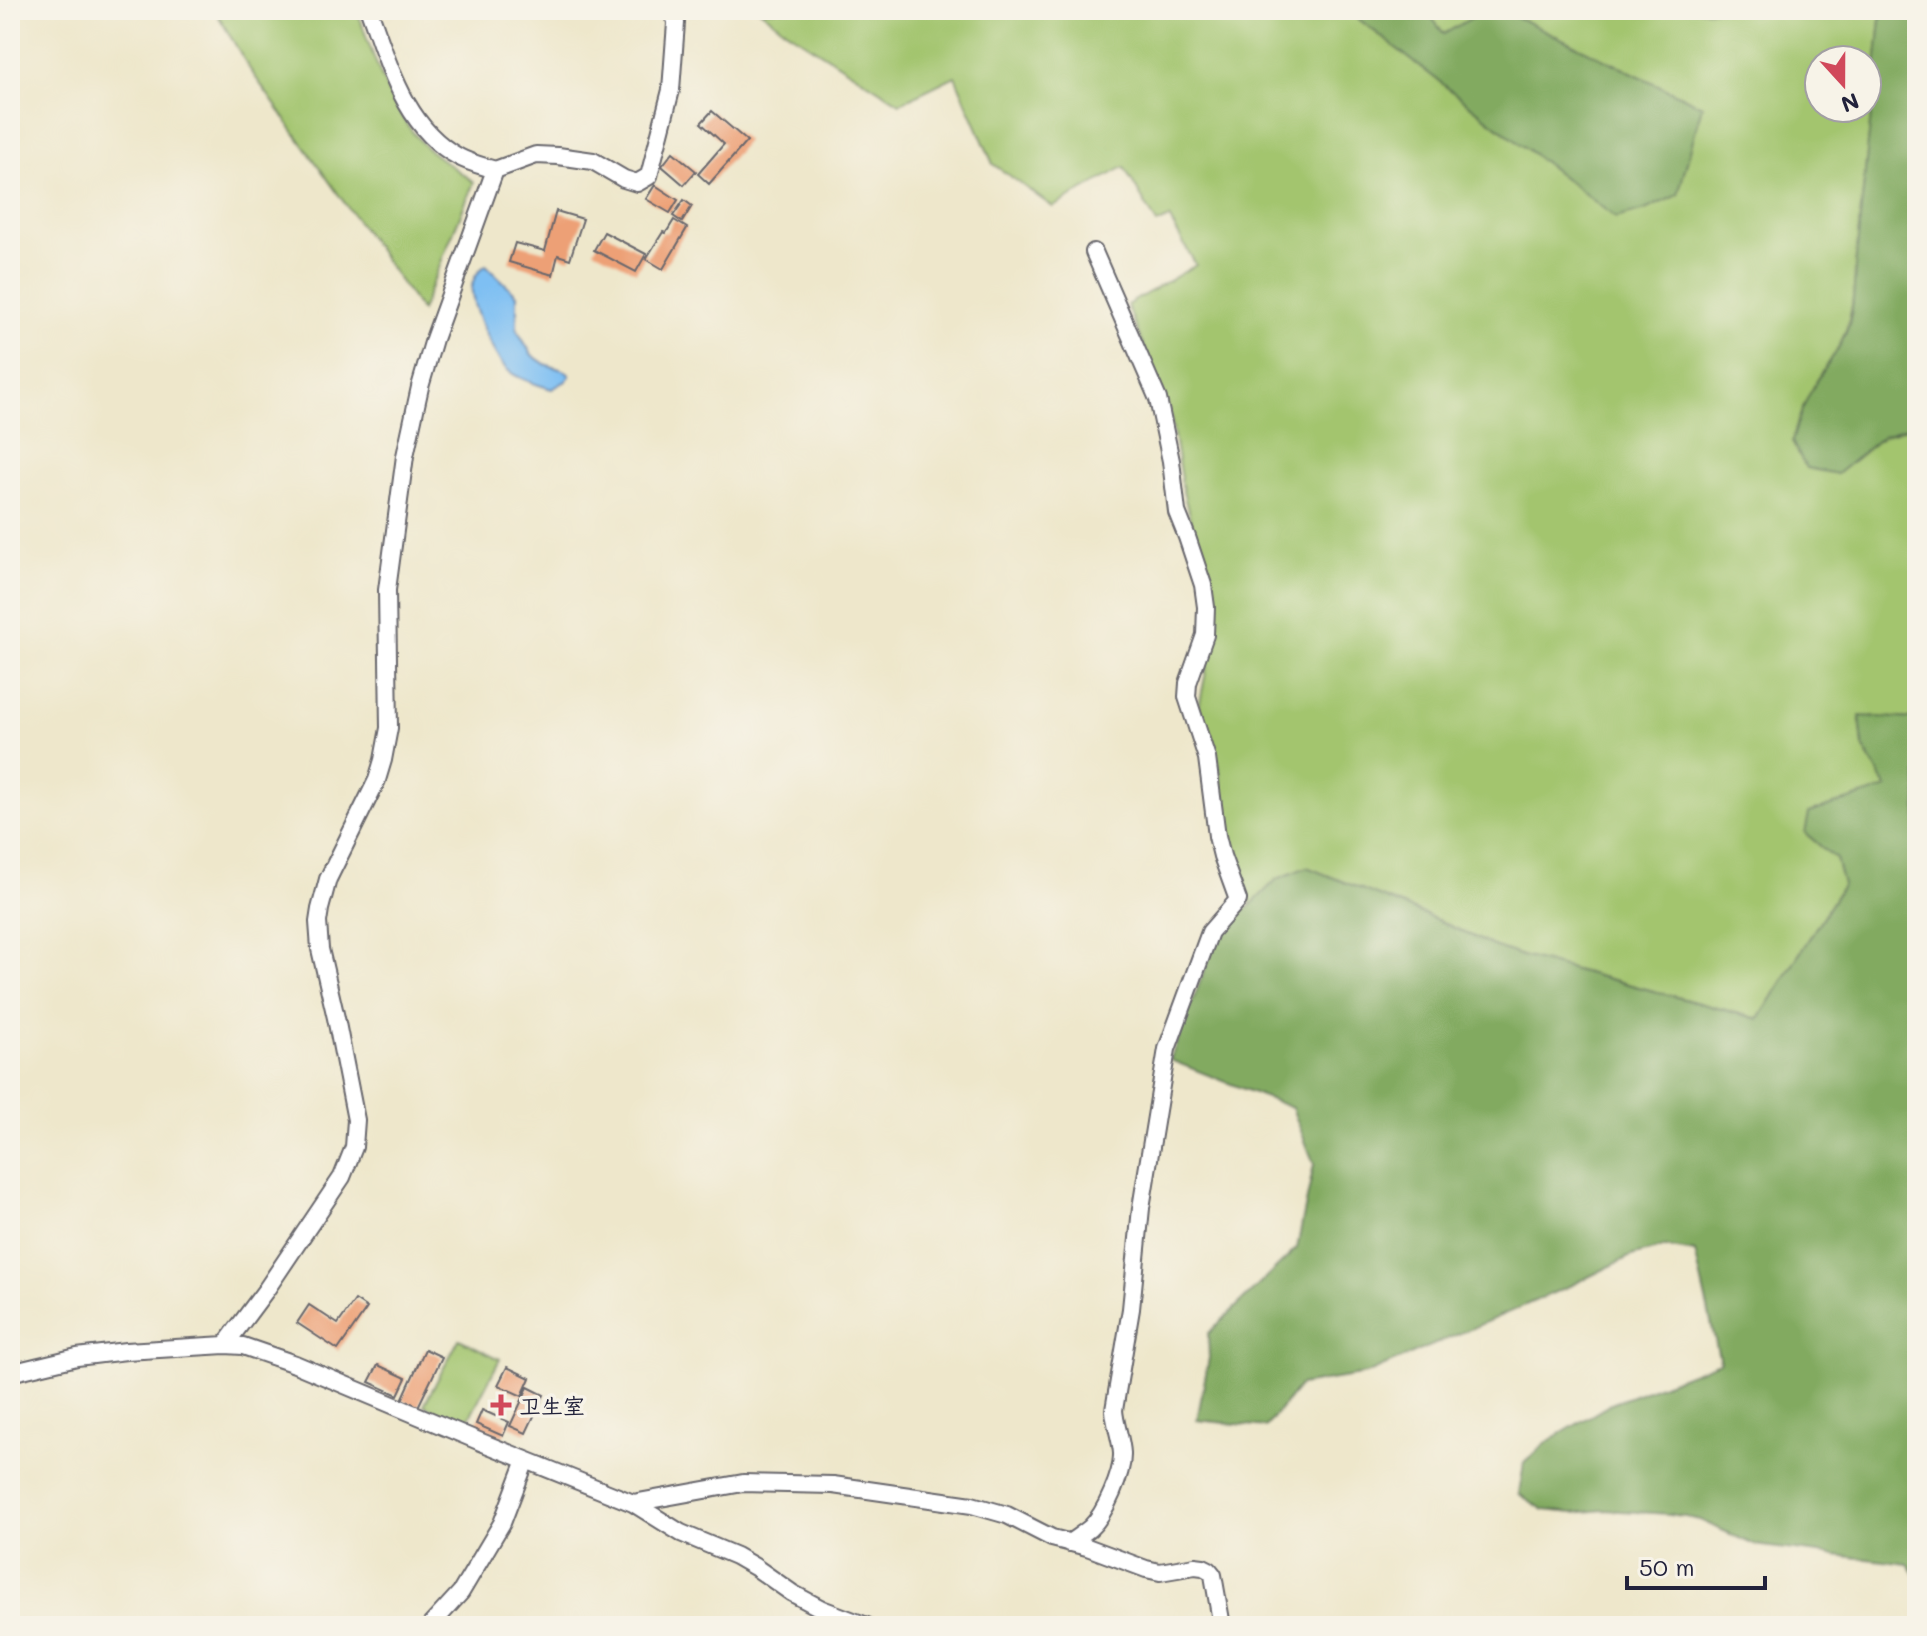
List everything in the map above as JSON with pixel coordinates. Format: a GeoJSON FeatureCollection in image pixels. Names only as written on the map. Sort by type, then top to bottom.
{"type":"FeatureCollection","features":[{"type":"Feature","properties":{"kind":"street"},"geometry":{"type":"LineString","coordinates":[[369,10],[391,71],[417,121],[437,142],[460,158],[495,170],[536,155],[558,156],[593,161],[637,183],[649,176],[671,90],[676,23],[673,10]]}},
{"type":"Feature","properties":{"kind":"street"},"geometry":{"type":"LineString","coordinates":[[225,1345],[342,1177],[354,1147],[356,1120],[320,949],[318,922],[328,879],[377,780],[383,760],[389,728],[387,590],[405,456],[434,339],[495,170]]}},
{"type":"Feature","properties":{"kind":"street"},"geometry":{"type":"LineString","coordinates":[[1069,1543],[1091,1527],[1103,1512],[1122,1466],[1114,1410],[1131,1309],[1141,1208],[1167,1049],[1210,932],[1238,900],[1222,856],[1207,758],[1187,697],[1188,683],[1205,635],[1203,585],[1177,512],[1171,461],[1158,399],[1094,252]]}},
{"type":"Feature","properties":{"kind":"street"},"geometry":{"type":"LineString","coordinates":[[10,1373],[77,1357],[126,1351],[243,1346],[295,1364],[633,1503],[681,1533],[736,1556],[822,1609],[867,1626]]}},
{"type":"Feature","properties":{"kind":"street"},"geometry":{"type":"LineString","coordinates":[[430,1626],[461,1592],[502,1523],[526,1460]]}},
{"type":"Feature","properties":{"kind":"street"},"geometry":{"type":"LineString","coordinates":[[633,1503],[743,1483],[833,1485],[987,1508],[1052,1538],[1146,1569],[1160,1572],[1195,1566],[1209,1570],[1219,1596],[1222,1626]]}},
{"type":"Feature","properties":{"kind":"green space"},"geometry":{"type":"Polygon","coordinates":[[[215,10],[357,10],[385,84],[403,119],[428,149],[474,182],[421,311],[249,68],[215,10]]]}},
{"type":"Feature","properties":{"kind":"green space"},"geometry":{"type":"Polygon","coordinates":[[[760,10],[1347,10],[1616,218],[1702,106],[1502,10],[1882,10],[1878,44],[1803,44],[1803,124],[1870,124],[1853,301],[1841,341],[1816,382],[1837,474],[1883,436],[1917,424],[1917,719],[1860,717],[1863,746],[1887,788],[1805,833],[1836,859],[1843,884],[1759,1019],[1522,956],[1307,867],[1277,879],[1251,905],[1231,862],[1219,764],[1199,707],[1216,621],[1183,491],[1170,412],[1127,305],[1196,265],[1169,218],[1157,224],[1124,167],[1053,207],[993,164],[955,76],[900,103],[784,29],[760,10]]]}},
{"type":"Feature","properties":{"kind":"green space"},"geometry":{"type":"Polygon","coordinates":[[[1347,10],[1426,10],[1444,34],[1485,10],[1502,10],[1702,106],[1678,195],[1645,210],[1616,218],[1347,10]]]}},
{"type":"Feature","properties":{"kind":"green space"},"geometry":{"type":"Polygon","coordinates":[[[1426,10],[1485,10],[1444,34],[1426,10]]]}},
{"type":"Feature","properties":{"kind":"green space"},"geometry":{"type":"Polygon","coordinates":[[[1882,10],[1917,10],[1917,424],[1883,436],[1837,474],[1806,468],[1792,442],[1807,398],[1834,355],[1851,317],[1870,124],[1883,124],[1883,44],[1878,44],[1882,10]]]}},
{"type":"Feature","properties":{"kind":"green space"},"geometry":{"type":"Polygon","coordinates":[[[1860,716],[1917,719],[1917,1577],[1908,1564],[1754,1545],[1700,1520],[1670,1514],[1544,1510],[1519,1494],[1524,1463],[1550,1440],[1611,1404],[1720,1362],[1695,1252],[1665,1247],[1631,1256],[1366,1374],[1300,1385],[1266,1427],[1197,1420],[1209,1358],[1208,1334],[1297,1248],[1314,1164],[1292,1108],[1170,1060],[1215,943],[1239,914],[1277,879],[1307,867],[1522,956],[1759,1019],[1843,884],[1836,859],[1805,833],[1809,813],[1887,788],[1863,746],[1860,716]]]}},
{"type":"Feature","properties":{"kind":"green space"},"geometry":{"type":"Polygon","coordinates":[[[459,1339],[500,1359],[465,1426],[424,1405],[459,1339]]]}},
{"type":"Feature","properties":{"kind":"water"},"geometry":{"type":"Polygon","coordinates":[[[486,265],[517,295],[517,330],[532,355],[545,364],[566,371],[570,376],[566,381],[552,389],[519,377],[504,366],[492,347],[473,300],[473,284],[486,265]]]}},
{"type":"Feature","properties":{"kind":"building"},"geometry":{"type":"Polygon","coordinates":[[[712,111],[747,141],[709,184],[698,174],[724,144],[701,123],[712,111]]]}},
{"type":"Feature","properties":{"kind":"building"},"geometry":{"type":"Polygon","coordinates":[[[673,152],[696,171],[684,185],[662,166],[673,152]]]}},
{"type":"Feature","properties":{"kind":"building"},"geometry":{"type":"Polygon","coordinates":[[[655,185],[678,200],[670,213],[646,199],[655,185]]]}},
{"type":"Feature","properties":{"kind":"building"},"geometry":{"type":"Polygon","coordinates":[[[684,200],[692,206],[682,222],[673,216],[684,200]]]}},
{"type":"Feature","properties":{"kind":"building"},"geometry":{"type":"Polygon","coordinates":[[[556,211],[583,219],[570,259],[558,255],[553,275],[509,262],[515,243],[545,251],[556,211]]]}},
{"type":"Feature","properties":{"kind":"building"},"geometry":{"type":"Polygon","coordinates":[[[674,220],[687,228],[663,269],[646,259],[674,220]]]}},
{"type":"Feature","properties":{"kind":"building"},"geometry":{"type":"Polygon","coordinates":[[[604,232],[646,254],[636,272],[594,250],[604,232]]]}},
{"type":"Feature","properties":{"kind":"building"},"geometry":{"type":"Polygon","coordinates":[[[355,1300],[367,1308],[338,1350],[297,1323],[309,1305],[338,1324],[355,1300]]]}},
{"type":"Feature","properties":{"kind":"building"},"geometry":{"type":"Polygon","coordinates":[[[425,1349],[442,1357],[418,1407],[402,1400],[425,1349]]]}},
{"type":"Feature","properties":{"kind":"building"},"geometry":{"type":"Polygon","coordinates":[[[378,1365],[406,1378],[398,1395],[369,1382],[378,1365]]]}},
{"type":"Feature","properties":{"kind":"building"},"geometry":{"type":"Polygon","coordinates":[[[507,1367],[530,1378],[522,1396],[498,1385],[507,1367]]]}},
{"type":"Feature","properties":{"kind":"building"},"geometry":{"type":"Polygon","coordinates":[[[528,1387],[544,1395],[526,1433],[510,1426],[528,1387]]]}},
{"type":"Feature","properties":{"kind":"building"},"geometry":{"type":"Polygon","coordinates":[[[482,1410],[509,1422],[503,1436],[476,1424],[482,1410]]]}},
{"type":"Feature","properties":{"kind":"place","name":"卫生室"},"geometry":{"type":"Point","coordinates":[501,1405]}}]}
